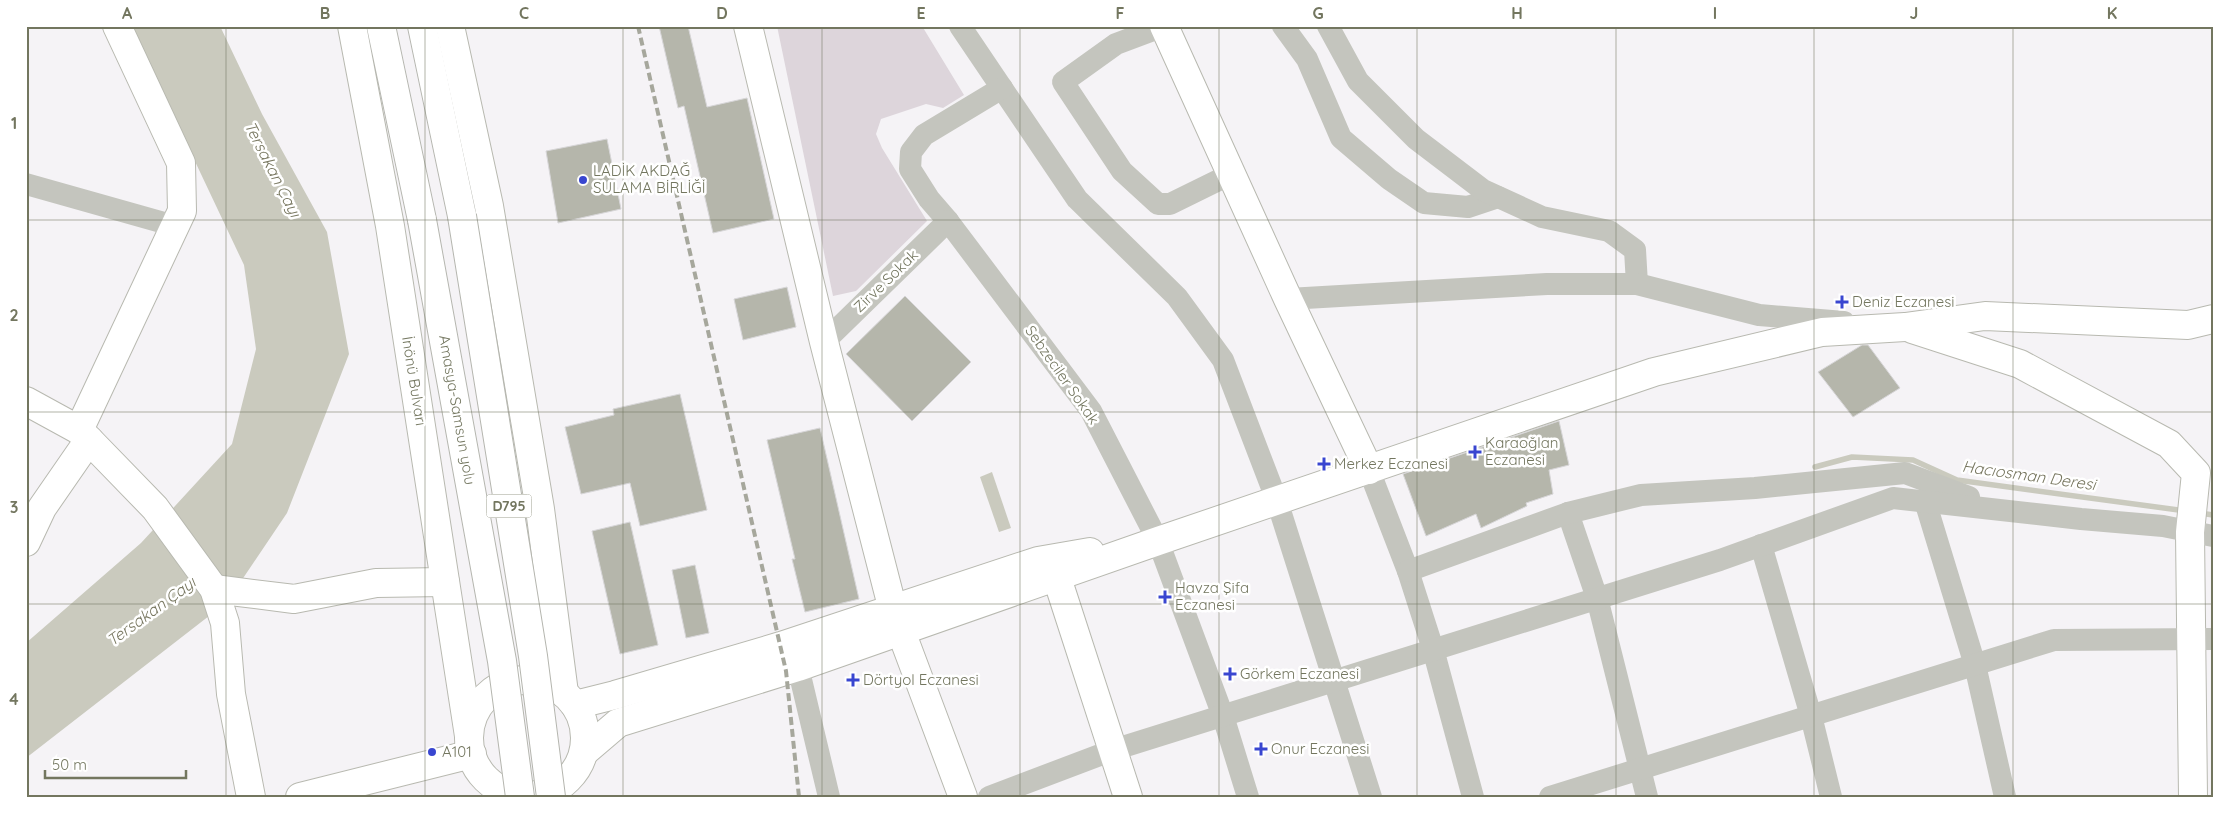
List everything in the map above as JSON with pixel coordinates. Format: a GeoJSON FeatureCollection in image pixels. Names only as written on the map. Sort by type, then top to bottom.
{"type":"FeatureCollection","features":[{"type":"Feature","properties":{"kind":"main road"},"geometry":{"type":"LineString","coordinates":[[26,542],[42,508],[84,435],[182,211],[181,162],[117,26]]}},
{"type":"Feature","properties":{"kind":"main road","name":"İnönü Bulvarı"},"geometry":{"type":"LineString","coordinates":[[352,26],[390,226],[445,582],[476,765]]}},
{"type":"Feature","properties":{"kind":"main road","name":"Amasya-Samsun yolu"},"geometry":{"type":"LineString","coordinates":[[382,26],[422,220],[502,661],[520,797]]}},
{"type":"Feature","properties":{"kind":"main road","name":"D795"},"geometry":{"type":"LineString","coordinates":[[422,26],[462,216],[531,646],[552,797]]}},
{"type":"Feature","properties":{"kind":"main road"},"geometry":{"type":"LineString","coordinates":[[450,26],[490,216],[570,699],[582,720],[586,736],[581,760],[582,797]]}},
{"type":"Feature","properties":{"kind":"main road"},"geometry":{"type":"LineString","coordinates":[[748,26],[824,342],[897,621],[964,797]]}},
{"type":"Feature","properties":{"kind":"main road"},"geometry":{"type":"LineString","coordinates":[[1164,26],[1288,299],[1369,470]]}},
{"type":"Feature","properties":{"kind":"main road"},"geometry":{"type":"LineString","coordinates":[[897,621],[771,649],[615,695],[570,699],[548,684],[530,680],[512,682],[495,690],[482,702],[473,718],[476,765],[494,786],[511,794],[530,796],[549,792],[565,782],[581,760],[618,723],[798,667],[897,621],[1047,569],[1158,541],[1654,372],[1822,332],[1905,326],[1985,316],[2188,325],[2213,319]]}},
{"type":"Feature","properties":{"kind":"main road"},"geometry":{"type":"LineString","coordinates":[[1905,326],[2020,364],[2169,444],[2199,507],[2202,639],[2194,797]]}},
{"type":"Feature","properties":{"kind":"main road"},"geometry":{"type":"LineString","coordinates":[[26,401],[84,435],[155,508],[214,589],[225,623],[231,694],[250,797]]}},
{"type":"Feature","properties":{"kind":"main road"},"geometry":{"type":"LineString","coordinates":[[1047,569],[1113,750],[1128,797]]}},
{"type":"Feature","properties":{"kind":"main road"},"geometry":{"type":"LineString","coordinates":[[214,589],[294,599],[376,583],[445,582]]}},
{"type":"Feature","properties":{"kind":"main road"},"geometry":{"type":"LineString","coordinates":[[300,797],[476,765]]}},
{"type":"Feature","properties":{"kind":"street"},"geometry":{"type":"LineString","coordinates":[[960,26],[1077,199],[1177,297],[1223,360],[1277,501],[1371,797]]}},
{"type":"Feature","properties":{"kind":"street"},"geometry":{"type":"LineString","coordinates":[[1164,26],[1116,44],[1063,82],[1122,171],[1158,204],[1170,204],[1231,174]]}},
{"type":"Feature","properties":{"kind":"street"},"geometry":{"type":"LineString","coordinates":[[1283,26],[1306,60],[1341,138],[1389,179],[1424,203],[1468,207],[1498,197]]}},
{"type":"Feature","properties":{"kind":"street"},"geometry":{"type":"LineString","coordinates":[[1328,26],[1358,81],[1416,139],[1483,190],[1542,217],[1609,231],[1635,250],[1637,284]]}},
{"type":"Feature","properties":{"kind":"street","name":"Sebzeciler Sokak"},"geometry":{"type":"LineString","coordinates":[[1002,88],[924,135],[911,152],[910,169],[929,199],[948,221],[1091,411],[1158,541],[1223,716],[1248,797]]}},
{"type":"Feature","properties":{"kind":"street"},"geometry":{"type":"LineString","coordinates":[[26,184],[175,226]]}},
{"type":"Feature","properties":{"kind":"street","name":"Zirve Sokak"},"geometry":{"type":"LineString","coordinates":[[824,342],[948,221]]}},
{"type":"Feature","properties":{"kind":"street"},"geometry":{"type":"LineString","coordinates":[[1288,299],[1547,284],[1637,284],[1759,315],[1905,326]]}},
{"type":"Feature","properties":{"kind":"street"},"geometry":{"type":"LineString","coordinates":[[1369,470],[1408,571],[1433,649],[1473,797]]}},
{"type":"Feature","properties":{"kind":"street"},"geometry":{"type":"LineString","coordinates":[[1408,571],[1568,513],[1641,495],[1755,488],[1906,473],[2003,510]]}},
{"type":"Feature","properties":{"kind":"street"},"geometry":{"type":"LineString","coordinates":[[989,797],[1113,750],[1597,598],[1761,545],[1893,498],[2163,526],[2199,507]]}},
{"type":"Feature","properties":{"kind":"street"},"geometry":{"type":"LineString","coordinates":[[1925,501],[1975,665],[2005,797]]}},
{"type":"Feature","properties":{"kind":"street"},"geometry":{"type":"LineString","coordinates":[[1568,513],[1597,598],[1646,797]]}},
{"type":"Feature","properties":{"kind":"street"},"geometry":{"type":"LineString","coordinates":[[1761,545],[1811,716],[1831,797]]}},
{"type":"Feature","properties":{"kind":"street"},"geometry":{"type":"LineString","coordinates":[[1550,797],[2054,640],[2202,639]]}},
{"type":"Feature","properties":{"kind":"street"},"geometry":{"type":"LineString","coordinates":[[798,667],[829,797]]}},
{"type":"Feature","properties":{"kind":"shaded area"},"geometry":{"type":"Polygon","coordinates":[[[777,26],[922,26],[964,95],[943,108],[926,104],[881,119],[876,134],[882,148],[927,221],[856,291],[833,296],[777,26]]]}},
{"type":"Feature","properties":{"kind":"water","name":"Tersakan Çayı"},"geometry":{"type":"Polygon","coordinates":[[[131,26],[220,26],[262,114],[327,232],[349,354],[287,513],[227,602],[26,758],[26,643],[141,543],[232,444],[256,349],[244,265],[131,26]]]}},
{"type":"Feature","properties":{"kind":"water"},"geometry":{"type":"Polygon","coordinates":[[[992,472],[1011,528],[999,532],[980,477],[992,472]]]}},
{"type":"Feature","properties":{"kind":"building"},"geometry":{"type":"Polygon","coordinates":[[[659,26],[688,26],[707,107],[747,98],[774,219],[713,233],[684,106],[678,108],[659,26]]]}},
{"type":"Feature","properties":{"kind":"building","name":"LADİK AKDAĞ SULAMA BİRLİĞİ"},"geometry":{"type":"Polygon","coordinates":[[[607,139],[621,209],[558,223],[546,151],[607,139]]]}},
{"type":"Feature","properties":{"kind":"building"},"geometry":{"type":"Polygon","coordinates":[[[787,287],[796,327],[743,340],[734,299],[787,287]]]}},
{"type":"Feature","properties":{"kind":"building"},"geometry":{"type":"Polygon","coordinates":[[[905,296],[971,362],[912,421],[846,354],[905,296]]]}},
{"type":"Feature","properties":{"kind":"building"},"geometry":{"type":"Polygon","coordinates":[[[1862,345],[1868,345],[1900,388],[1853,417],[1818,372],[1862,345]]]}},
{"type":"Feature","properties":{"kind":"building"},"geometry":{"type":"Polygon","coordinates":[[[680,394],[707,510],[640,526],[630,483],[581,494],[565,427],[614,415],[613,409],[680,394]]]}},
{"type":"Feature","properties":{"kind":"building"},"geometry":{"type":"Polygon","coordinates":[[[1559,421],[1569,465],[1549,470],[1553,494],[1526,503],[1527,506],[1481,528],[1476,514],[1426,536],[1403,474],[1559,421]]]}},
{"type":"Feature","properties":{"kind":"building"},"geometry":{"type":"Polygon","coordinates":[[[820,428],[859,599],[805,612],[792,559],[795,559],[767,440],[820,428]]]}},
{"type":"Feature","properties":{"kind":"building"},"geometry":{"type":"Polygon","coordinates":[[[630,522],[658,645],[620,654],[592,531],[630,522]]]}},
{"type":"Feature","properties":{"kind":"building"},"geometry":{"type":"Polygon","coordinates":[[[695,565],[709,633],[686,638],[672,570],[695,565]]]}},
{"type":"Feature","properties":{"kind":"waterway","name":"Hacıosman Deresi"},"geometry":{"type":"LineString","coordinates":[[1815,467],[1852,457],[1913,460],[1957,480],[2186,511]]}},
{"type":"Feature","properties":{"kind":"waterway","name":"Hacıosman Deresi"},"geometry":{"type":"LineString","coordinates":[[2200,513],[2213,515]]}},
{"type":"Feature","properties":{"kind":"railway"},"geometry":{"type":"LineString","coordinates":[[638,26],[786,671],[799,797]]}},
{"type":"Feature","properties":{"kind":"place","name":"LADİK AKDAĞ SULAMA BİRLİĞİ"},"geometry":{"type":"Point","coordinates":[583,180]}},
{"type":"Feature","properties":{"kind":"place","name":"Deniz Eczanesi"},"geometry":{"type":"Point","coordinates":[1842,302]}},
{"type":"Feature","properties":{"kind":"place","name":"Karaoğlan Eczanesi"},"geometry":{"type":"Point","coordinates":[1475,452]}},
{"type":"Feature","properties":{"kind":"place","name":"Merkez Eczanesi"},"geometry":{"type":"Point","coordinates":[1324,464]}},
{"type":"Feature","properties":{"kind":"place","name":"Havza Şifa Eczanesi"},"geometry":{"type":"Point","coordinates":[1165,597]}},
{"type":"Feature","properties":{"kind":"place","name":"Görkem Eczanesi"},"geometry":{"type":"Point","coordinates":[1230,674]}},
{"type":"Feature","properties":{"kind":"place","name":"Dörtyol Eczanesi"},"geometry":{"type":"Point","coordinates":[853,680]}},
{"type":"Feature","properties":{"kind":"place","name":"Onur Eczanesi"},"geometry":{"type":"Point","coordinates":[1261,749]}},
{"type":"Feature","properties":{"kind":"place","name":"A101"},"geometry":{"type":"Point","coordinates":[432,752]}}]}
